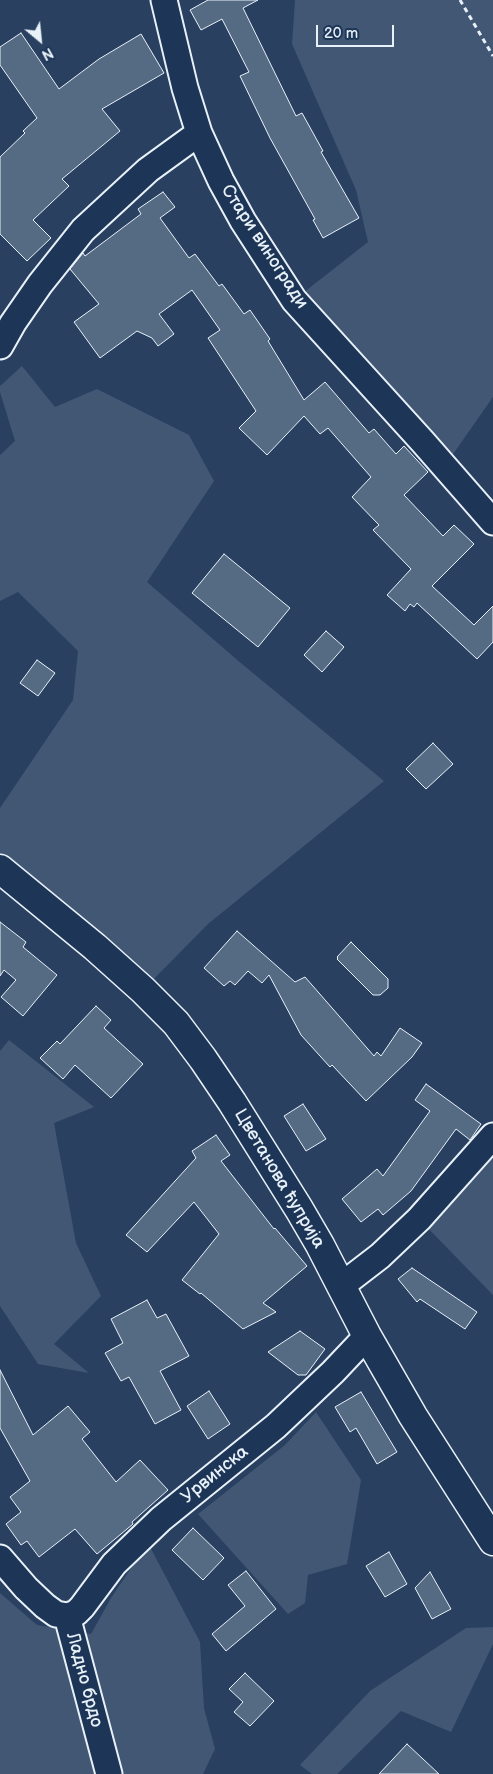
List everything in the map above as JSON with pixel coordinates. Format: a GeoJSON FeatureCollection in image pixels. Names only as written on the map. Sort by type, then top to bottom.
{"type":"FeatureCollection","features":[{"type":"Feature","properties":{"kind":"street","name":"Стари виногради"},"geometry":{"type":"LineString","coordinates":[[164,0],[185,88],[199,133],[221,181],[243,221],[294,300],[493,522]]}},
{"type":"Feature","properties":{"kind":"street"},"geometry":{"type":"LineString","coordinates":[[0,346],[13,323],[40,284],[83,230],[148,170],[199,133]]}},
{"type":"Feature","properties":{"kind":"street","name":"Цветанова ћуприја"},"geometry":{"type":"LineString","coordinates":[[0,869],[95,947],[176,1023],[232,1102],[275,1170],[320,1245],[367,1336],[413,1416],[493,1541]]}},
{"type":"Feature","properties":{"kind":"street"},"geometry":{"type":"LineString","coordinates":[[341,1286],[380,1256],[412,1225],[493,1136]]}},
{"type":"Feature","properties":{"kind":"street","name":"Урвинска"},"geometry":{"type":"LineString","coordinates":[[67,1616],[76,1613],[82,1607],[114,1564],[161,1519],[276,1426],[333,1372],[367,1336]]}},
{"type":"Feature","properties":{"kind":"street","name":"Ладно брдо"},"geometry":{"type":"LineString","coordinates":[[0,1558],[26,1588],[45,1606],[56,1614],[67,1616],[108,1774]]}},
{"type":"Feature","properties":{"kind":"path"},"geometry":{"type":"LineString","coordinates":[[460,0],[493,56]]}},
{"type":"Feature","properties":{"kind":"shaded area"},"geometry":{"type":"Polygon","coordinates":[[[295,0],[493,0],[493,397],[449,460],[294,300],[368,242],[356,190],[292,44],[295,0]]]}},
{"type":"Feature","properties":{"kind":"shaded area"},"geometry":{"type":"Polygon","coordinates":[[[22,366],[55,407],[97,389],[189,435],[214,481],[147,582],[242,664],[384,781],[208,924],[143,990],[0,869],[0,808],[73,700],[78,651],[18,592],[0,601],[0,455],[15,441],[0,392],[0,386],[22,366]]]}},
{"type":"Feature","properties":{"kind":"shaded area"},"geometry":{"type":"Polygon","coordinates":[[[9,1040],[94,1107],[54,1123],[76,1243],[101,1296],[54,1344],[89,1373],[38,1364],[0,1306],[0,1051],[9,1040]]]}},
{"type":"Feature","properties":{"kind":"shaded area"},"geometry":{"type":"Polygon","coordinates":[[[493,1136],[493,1295],[419,1219],[493,1136]]]}},
{"type":"Feature","properties":{"kind":"shaded area"},"geometry":{"type":"Polygon","coordinates":[[[316,1412],[361,1480],[347,1564],[308,1575],[305,1603],[288,1614],[198,1514],[285,1445],[316,1412]]]}},
{"type":"Feature","properties":{"kind":"shaded area"},"geometry":{"type":"Polygon","coordinates":[[[148,1543],[200,1642],[204,1708],[215,1749],[203,1774],[0,1774],[0,1593],[37,1625],[91,1634],[111,1598],[148,1543]]]}},
{"type":"Feature","properties":{"kind":"shaded area"},"geometry":{"type":"Polygon","coordinates":[[[493,1627],[493,1644],[451,1732],[401,1711],[337,1774],[312,1774],[300,1765],[370,1691],[466,1628],[493,1627]]]}},
{"type":"Feature","properties":{"kind":"building"},"geometry":{"type":"Polygon","coordinates":[[[208,0],[258,0],[243,8],[296,116],[302,113],[323,151],[321,152],[359,218],[323,238],[313,220],[315,219],[270,138],[240,76],[249,72],[222,19],[201,30],[190,10],[208,0]]]}},
{"type":"Feature","properties":{"kind":"building"},"geometry":{"type":"Polygon","coordinates":[[[21,33],[59,89],[99,59],[141,34],[164,73],[102,109],[120,131],[62,179],[69,186],[33,220],[51,238],[27,261],[0,234],[0,157],[25,133],[23,131],[37,118],[0,65],[0,47],[21,33]]]}},
{"type":"Feature","properties":{"kind":"building"},"geometry":{"type":"Polygon","coordinates":[[[163,192],[175,207],[160,218],[189,258],[195,254],[219,286],[222,284],[244,314],[250,310],[270,339],[268,341],[304,400],[325,382],[369,433],[374,429],[396,454],[404,446],[428,472],[404,495],[443,536],[454,525],[474,544],[432,586],[474,625],[493,606],[493,642],[477,659],[417,603],[414,607],[410,604],[405,611],[387,595],[411,569],[373,530],[379,525],[352,497],[371,477],[328,428],[320,434],[304,416],[267,455],[239,428],[256,411],[208,338],[220,330],[192,290],[159,314],[174,334],[158,346],[152,338],[137,331],[100,358],[74,322],[99,304],[70,269],[83,253],[85,256],[141,214],[138,209],[163,192]]]}},
{"type":"Feature","properties":{"kind":"building"},"geometry":{"type":"Polygon","coordinates":[[[224,554],[290,608],[258,647],[192,593],[224,554]]]}},
{"type":"Feature","properties":{"kind":"building"},"geometry":{"type":"Polygon","coordinates":[[[326,631],[344,647],[322,672],[304,655],[326,631]]]}},
{"type":"Feature","properties":{"kind":"building"},"geometry":{"type":"Polygon","coordinates":[[[37,660],[55,673],[38,696],[20,683],[37,660]]]}},
{"type":"Feature","properties":{"kind":"building"},"geometry":{"type":"Polygon","coordinates":[[[433,743],[453,764],[426,789],[406,769],[433,743]]]}},
{"type":"Feature","properties":{"kind":"building"},"geometry":{"type":"Polygon","coordinates":[[[0,922],[26,942],[23,947],[57,975],[23,1016],[1,997],[16,980],[4,970],[0,976],[0,922]]]}},
{"type":"Feature","properties":{"kind":"building"},"geometry":{"type":"Polygon","coordinates":[[[237,931],[295,982],[305,977],[374,1056],[377,1052],[381,1056],[400,1028],[422,1043],[412,1057],[366,1101],[332,1065],[330,1067],[301,1035],[269,975],[262,983],[248,971],[235,985],[230,981],[224,986],[204,968],[237,931]]]}},
{"type":"Feature","properties":{"kind":"building"},"geometry":{"type":"Polygon","coordinates":[[[351,942],[388,979],[388,988],[380,995],[373,995],[337,959],[351,942]]]}},
{"type":"Feature","properties":{"kind":"building"},"geometry":{"type":"Polygon","coordinates":[[[96,1006],[111,1020],[104,1028],[143,1064],[111,1098],[75,1065],[63,1079],[40,1058],[57,1041],[60,1044],[96,1006]]]}},
{"type":"Feature","properties":{"kind":"building"},"geometry":{"type":"Polygon","coordinates":[[[426,1084],[481,1124],[470,1140],[456,1129],[411,1191],[383,1215],[378,1209],[361,1222],[342,1199],[377,1169],[383,1176],[430,1111],[415,1100],[426,1084]]]}},
{"type":"Feature","properties":{"kind":"building"},"geometry":{"type":"Polygon","coordinates":[[[303,1104],[326,1139],[306,1151],[284,1116],[303,1104]]]}},
{"type":"Feature","properties":{"kind":"building"},"geometry":{"type":"Polygon","coordinates":[[[216,1135],[230,1155],[221,1161],[274,1229],[307,1266],[263,1303],[276,1312],[243,1329],[201,1293],[182,1280],[219,1234],[194,1202],[147,1252],[126,1235],[196,1158],[192,1151],[216,1135]]]}},
{"type":"Feature","properties":{"kind":"building"},"geometry":{"type":"Polygon","coordinates":[[[412,1268],[477,1312],[465,1329],[420,1299],[417,1302],[398,1279],[412,1268]]]}},
{"type":"Feature","properties":{"kind":"building"},"geometry":{"type":"Polygon","coordinates":[[[147,1300],[157,1318],[166,1314],[189,1356],[160,1371],[181,1410],[155,1424],[129,1377],[121,1381],[105,1353],[123,1343],[111,1319],[147,1300]]]}},
{"type":"Feature","properties":{"kind":"building"},"geometry":{"type":"Polygon","coordinates":[[[300,1331],[325,1349],[306,1375],[298,1375],[268,1352],[300,1331]]]}},
{"type":"Feature","properties":{"kind":"building"},"geometry":{"type":"Polygon","coordinates":[[[0,1370],[33,1435],[68,1406],[90,1432],[82,1439],[116,1482],[140,1460],[168,1490],[132,1522],[133,1524],[97,1554],[75,1529],[39,1557],[27,1541],[21,1545],[6,1524],[21,1512],[10,1497],[30,1481],[0,1428],[0,1370]]]}},
{"type":"Feature","properties":{"kind":"building"},"geometry":{"type":"Polygon","coordinates":[[[209,1391],[230,1424],[208,1439],[187,1406],[209,1391]]]}},
{"type":"Feature","properties":{"kind":"building"},"geometry":{"type":"Polygon","coordinates":[[[361,1392],[397,1452],[377,1464],[356,1428],[350,1432],[335,1407],[361,1392]]]}},
{"type":"Feature","properties":{"kind":"building"},"geometry":{"type":"Polygon","coordinates":[[[193,1528],[224,1558],[203,1580],[172,1550],[193,1528]]]}},
{"type":"Feature","properties":{"kind":"building"},"geometry":{"type":"Polygon","coordinates":[[[389,1552],[407,1584],[385,1597],[366,1566],[389,1552]]]}},
{"type":"Feature","properties":{"kind":"building"},"geometry":{"type":"Polygon","coordinates":[[[246,1571],[276,1609],[226,1651],[212,1634],[245,1606],[228,1585],[246,1571]]]}},
{"type":"Feature","properties":{"kind":"building"},"geometry":{"type":"Polygon","coordinates":[[[430,1572],[451,1609],[432,1619],[415,1588],[430,1572]]]}},
{"type":"Feature","properties":{"kind":"building"},"geometry":{"type":"Polygon","coordinates":[[[245,1673],[274,1701],[250,1726],[234,1712],[243,1702],[229,1689],[245,1673]]]}},
{"type":"Feature","properties":{"kind":"building"},"geometry":{"type":"Polygon","coordinates":[[[407,1744],[439,1774],[379,1774],[407,1744]]]}}]}
